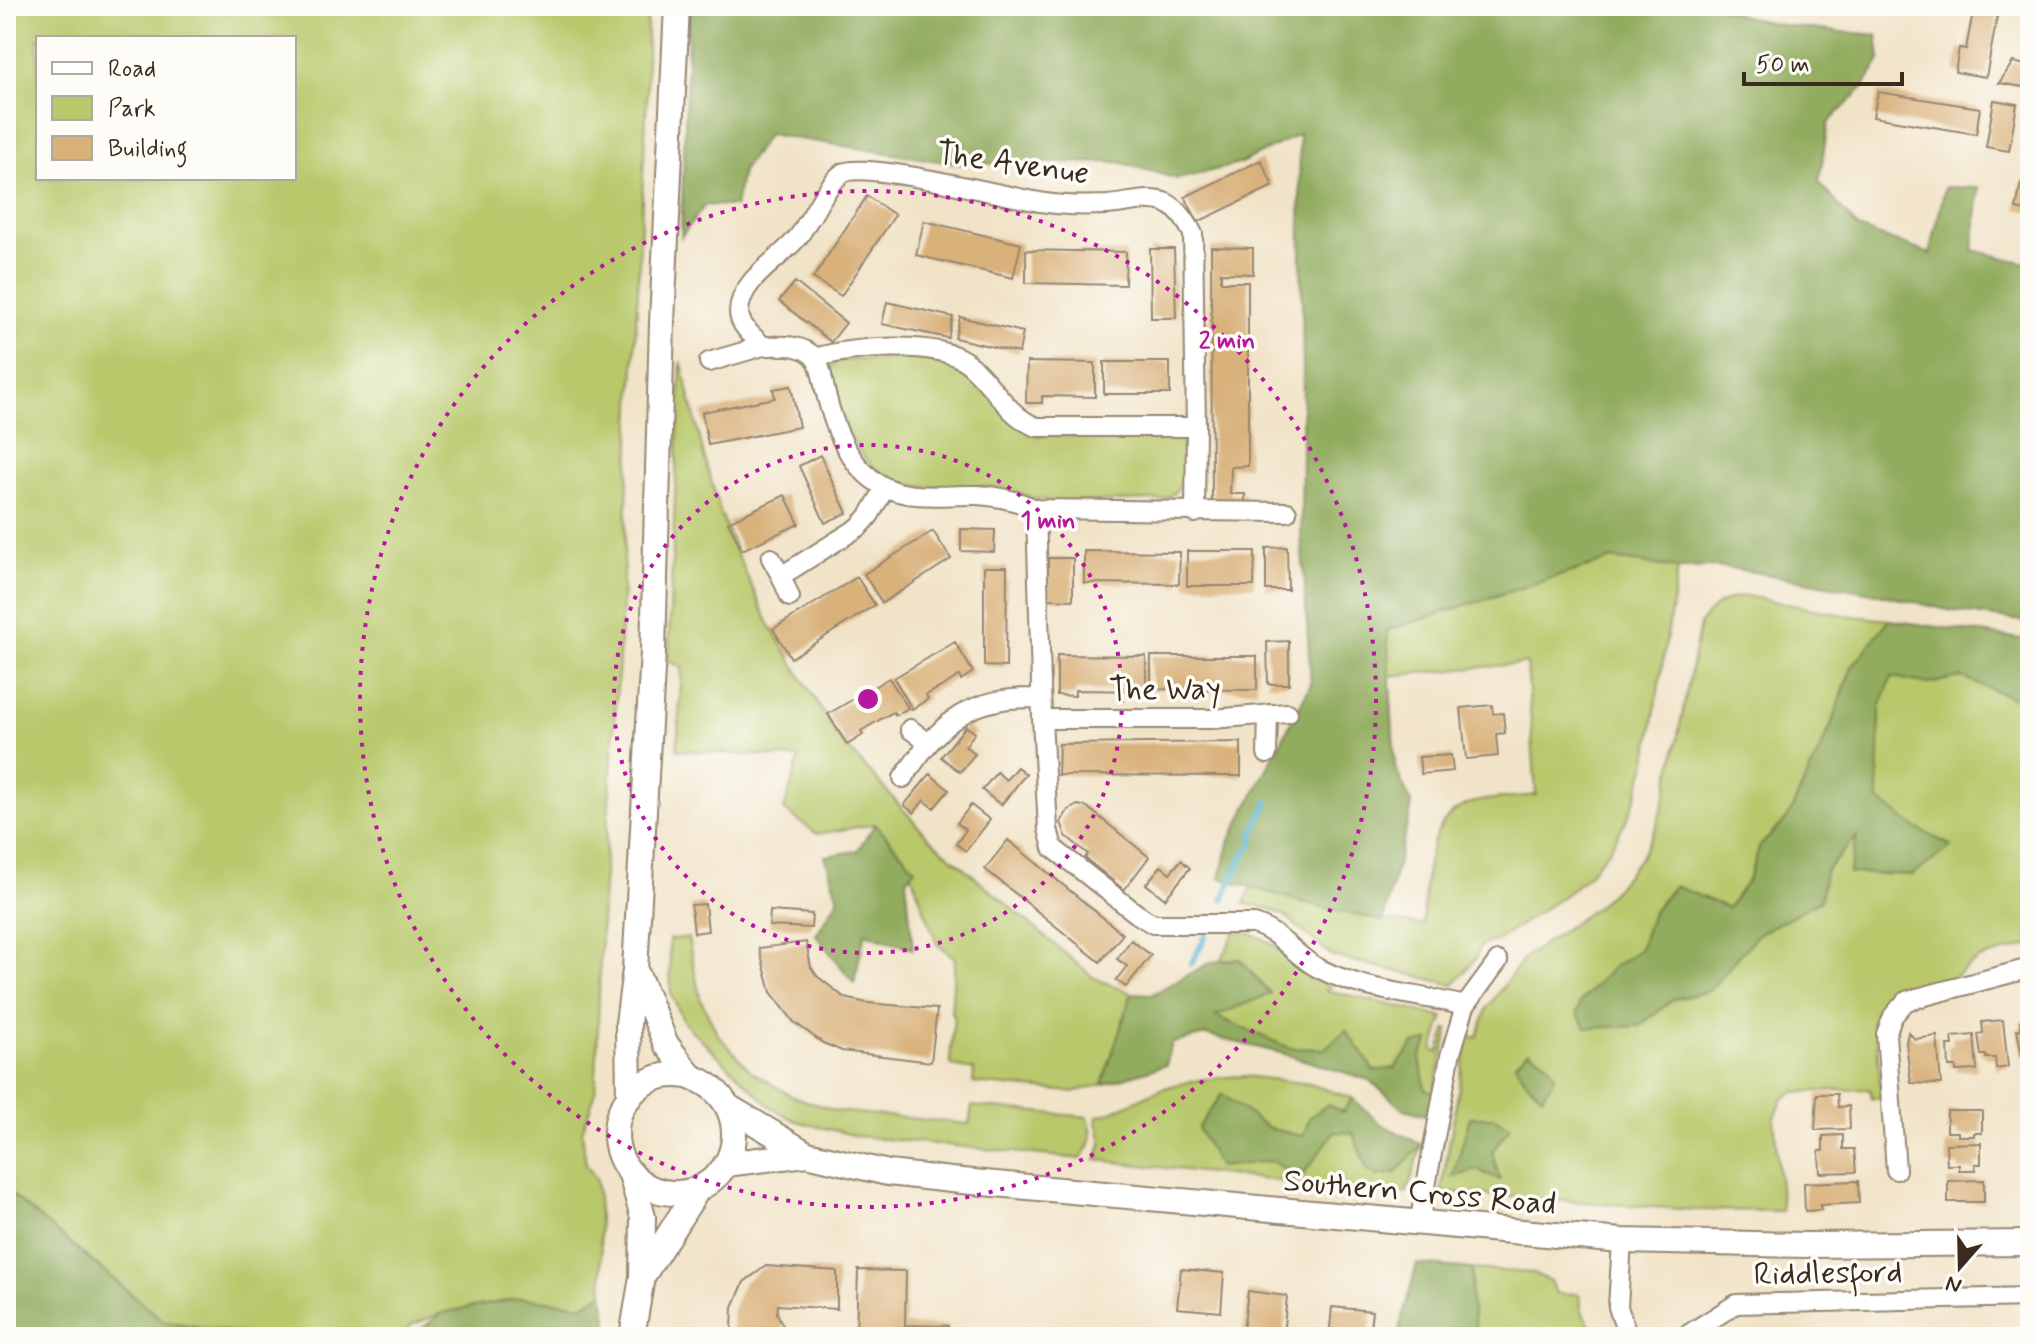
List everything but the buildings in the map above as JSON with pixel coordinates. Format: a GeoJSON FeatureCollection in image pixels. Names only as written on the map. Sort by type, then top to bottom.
{"type":"FeatureCollection","features":[{"type":"Feature","properties":{"kind":"main road"},"geometry":{"type":"LineString","coordinates":[[629,1098],[628,1023],[635,970],[653,652],[662,322],[677,6]]}},
{"type":"Feature","properties":{"kind":"main road"},"geometry":{"type":"LineString","coordinates":[[635,970],[647,1005],[666,1044],[692,1078]]}},
{"type":"Feature","properties":{"kind":"main road"},"geometry":{"type":"LineString","coordinates":[[631,1174],[652,1189],[676,1193],[698,1189],[715,1178],[726,1164],[734,1140],[733,1122],[727,1106],[707,1085],[692,1078],[666,1076],[654,1080],[629,1098],[620,1113],[617,1140],[643,1217],[642,1277],[632,1337]]}},
{"type":"Feature","properties":{"kind":"main road","name":"Southern Cross Road"},"geometry":{"type":"LineString","coordinates":[[727,1106],[807,1154],[888,1173],[1622,1241],[1806,1245],[2030,1243]]}},
{"type":"Feature","properties":{"kind":"main road","name":"Southern Cross Road"},"geometry":{"type":"LineString","coordinates":[[726,1164],[807,1154]]}},
{"type":"Feature","properties":{"kind":"main road"},"geometry":{"type":"LineString","coordinates":[[642,1277],[698,1189]]}},
{"type":"Feature","properties":{"kind":"street","name":"The Avenue"},"geometry":{"type":"LineString","coordinates":[[763,346],[740,321],[743,297],[754,279],[798,237],[842,173],[859,170],[934,180],[1061,206],[1105,205],[1153,198],[1174,206],[1185,217],[1193,234],[1195,513]]}},
{"type":"Feature","properties":{"kind":"street"},"geometry":{"type":"LineString","coordinates":[[709,362],[763,346],[789,345],[803,350],[815,358],[839,436],[853,461],[885,488],[911,496],[978,495],[1018,501],[1036,509],[1287,512]]}},
{"type":"Feature","properties":{"kind":"street"},"geometry":{"type":"LineString","coordinates":[[815,358],[830,353],[905,347],[932,349],[964,360],[1023,422],[1037,427],[1196,427]]}},
{"type":"Feature","properties":{"kind":"street"},"geometry":{"type":"LineString","coordinates":[[781,576],[859,527],[885,488]]}},
{"type":"Feature","properties":{"kind":"street"},"geometry":{"type":"LineString","coordinates":[[1036,509],[1042,719],[1048,829],[1053,848],[1153,924],[1229,922],[1267,928],[1319,969],[1350,981],[1465,1006]]}},
{"type":"Feature","properties":{"kind":"street"},"geometry":{"type":"LineString","coordinates":[[771,558],[790,597]]}},
{"type":"Feature","properties":{"kind":"street"},"geometry":{"type":"LineString","coordinates":[[903,778],[927,742],[960,715],[982,704],[1010,697],[1041,698]]}},
{"type":"Feature","properties":{"kind":"street","name":"The Way"},"geometry":{"type":"LineString","coordinates":[[1042,719],[1211,719],[1288,713]]}},
{"type":"Feature","properties":{"kind":"street"},"geometry":{"type":"LineString","coordinates":[[1267,754],[1268,714]]}},
{"type":"Feature","properties":{"kind":"street"},"geometry":{"type":"LineString","coordinates":[[910,729],[927,742]]}},
{"type":"Feature","properties":{"kind":"street"},"geometry":{"type":"LineString","coordinates":[[1419,1224],[1450,1056],[1465,1006],[1498,961]]}},
{"type":"Feature","properties":{"kind":"street"},"geometry":{"type":"LineString","coordinates":[[1896,1170],[1886,1034],[1893,1016],[1906,1001],[2030,968]]}},
{"type":"Feature","properties":{"kind":"street"},"geometry":{"type":"LineString","coordinates":[[1622,1241],[1618,1307],[1628,1337]]}},
{"type":"Feature","properties":{"kind":"street","name":"Riddlesford"},"geometry":{"type":"LineString","coordinates":[[1684,1337],[1736,1304],[2030,1297]]}},
{"type":"Feature","properties":{"kind":"green space"},"geometry":{"type":"Polygon","coordinates":[[[6,6],[647,6],[647,95],[619,660],[602,902],[595,1094],[582,1132],[586,1164],[597,1180],[603,1293],[583,1305],[521,1298],[442,1313],[411,1325],[402,1337],[263,1337],[164,1321],[6,1190],[6,6]]]}},
{"type":"Feature","properties":{"kind":"green space"},"geometry":{"type":"Polygon","coordinates":[[[689,6],[1716,6],[1775,24],[1877,35],[1880,60],[1863,88],[1828,123],[1819,182],[1858,228],[1930,254],[1945,187],[1979,188],[1973,250],[2030,264],[2030,622],[1948,610],[1879,594],[1724,567],[1678,568],[1612,559],[1387,630],[1395,767],[1412,805],[1383,921],[1305,903],[1220,878],[1230,840],[1311,684],[1301,533],[1303,369],[1299,134],[1239,164],[1178,179],[1119,162],[958,164],[768,134],[742,171],[735,206],[705,205],[681,237],[689,6]]]}},
{"type":"Feature","properties":{"kind":"green space"},"geometry":{"type":"Polygon","coordinates":[[[907,357],[956,364],[1037,436],[1180,435],[1189,451],[1183,481],[1170,496],[1161,500],[1073,502],[1038,499],[997,487],[906,484],[887,476],[871,465],[849,434],[835,395],[830,368],[838,361],[907,357]]]}},
{"type":"Feature","properties":{"kind":"green space"},"geometry":{"type":"Polygon","coordinates":[[[681,360],[706,464],[736,552],[768,622],[838,737],[929,838],[1094,978],[1132,993],[1102,1085],[1072,1092],[973,1083],[974,1070],[952,1066],[950,1061],[955,958],[937,944],[911,873],[915,869],[875,824],[817,834],[784,810],[799,758],[677,750],[682,667],[668,661],[681,360]]]}},
{"type":"Feature","properties":{"kind":"green space"},"geometry":{"type":"Polygon","coordinates":[[[1612,559],[1678,568],[1647,760],[1638,792],[1610,849],[1589,874],[1566,894],[1498,940],[1480,946],[1476,958],[1454,985],[1332,956],[1284,915],[1244,904],[1251,887],[1336,910],[1423,925],[1429,856],[1442,824],[1453,812],[1468,804],[1536,795],[1527,663],[1389,676],[1386,631],[1612,559]]]}},
{"type":"Feature","properties":{"kind":"green space"},"geometry":{"type":"Polygon","coordinates":[[[1746,596],[1889,620],[1852,667],[1829,731],[1787,819],[1760,846],[1748,880],[1727,908],[1674,886],[1652,913],[1640,949],[1612,968],[1639,1026],[1674,999],[1709,991],[1877,706],[1891,674],[1961,673],[2030,692],[2030,945],[1979,959],[1951,979],[1921,983],[1902,992],[1883,1011],[1876,1026],[1881,1097],[1872,1099],[1870,1089],[1794,1092],[1783,1099],[1774,1119],[1782,1211],[1695,1210],[1441,1192],[1468,1035],[1477,1038],[1487,1008],[1525,957],[1595,908],[1641,857],[1656,828],[1667,791],[1700,624],[1719,604],[1746,596]]]}},
{"type":"Feature","properties":{"kind":"green space"},"geometry":{"type":"Polygon","coordinates":[[[1889,620],[2030,640],[2030,699],[2018,700],[1961,677],[1929,684],[1892,677],[1880,707],[1878,799],[1916,828],[1952,846],[1913,875],[1849,873],[1857,836],[1825,872],[1821,900],[1758,934],[1709,991],[1674,999],[1639,1026],[1586,1028],[1577,1013],[1580,1002],[1612,968],[1640,949],[1652,913],[1675,886],[1728,908],[1748,880],[1760,846],[1787,819],[1829,731],[1852,667],[1889,620]]]}},
{"type":"Feature","properties":{"kind":"green space"},"geometry":{"type":"Polygon","coordinates":[[[875,824],[915,868],[906,880],[913,949],[865,933],[854,983],[816,935],[838,899],[825,856],[857,851],[875,824]]]}},
{"type":"Feature","properties":{"kind":"green space"},"geometry":{"type":"Polygon","coordinates":[[[1235,931],[1251,934],[1275,946],[1306,972],[1331,986],[1326,990],[1443,1017],[1433,1051],[1439,1053],[1446,1029],[1449,1030],[1434,1092],[1276,1048],[1214,1015],[1270,993],[1240,959],[1221,961],[1235,931]]]}},
{"type":"Feature","properties":{"kind":"green space"},"geometry":{"type":"Polygon","coordinates":[[[688,938],[700,998],[718,1035],[751,1071],[792,1096],[836,1111],[969,1124],[972,1106],[1088,1117],[1092,1134],[1088,1148],[1081,1159],[857,1136],[796,1121],[772,1108],[685,1024],[671,994],[669,939],[688,938]]]}},
{"type":"Feature","properties":{"kind":"green space"},"geometry":{"type":"Polygon","coordinates":[[[1239,959],[1270,994],[1215,1016],[1290,1048],[1324,1049],[1346,1030],[1373,1071],[1395,1068],[1414,1044],[1429,1041],[1420,1057],[1425,1089],[1434,1092],[1430,1112],[1426,1115],[1404,1109],[1369,1080],[1285,1054],[1206,1035],[1172,1043],[1166,1065],[1102,1085],[1132,993],[1153,994],[1211,962],[1239,959]]]}},
{"type":"Feature","properties":{"kind":"green space"},"geometry":{"type":"Polygon","coordinates":[[[1529,1051],[1547,1062],[1555,1076],[1543,1097],[1526,1081],[1515,1064],[1529,1051]]]}},
{"type":"Feature","properties":{"kind":"green space"},"geometry":{"type":"Polygon","coordinates":[[[1244,1076],[1310,1084],[1352,1098],[1334,1131],[1353,1133],[1367,1168],[1395,1173],[1422,1145],[1407,1192],[1376,1192],[1096,1160],[1102,1142],[1096,1117],[1186,1082],[1244,1076]]]}},
{"type":"Feature","properties":{"kind":"green space"},"geometry":{"type":"Polygon","coordinates":[[[1222,1094],[1268,1128],[1303,1136],[1310,1117],[1327,1105],[1343,1112],[1352,1098],[1381,1124],[1422,1145],[1395,1173],[1378,1176],[1367,1169],[1353,1133],[1334,1132],[1301,1178],[1271,1161],[1219,1167],[1198,1128],[1222,1094]]]}},
{"type":"Feature","properties":{"kind":"green space"},"geometry":{"type":"Polygon","coordinates":[[[1470,1117],[1493,1117],[1510,1127],[1492,1152],[1500,1180],[1478,1170],[1453,1177],[1470,1117]]]}},
{"type":"Feature","properties":{"kind":"green space"},"geometry":{"type":"Polygon","coordinates":[[[6,1190],[164,1321],[264,1337],[6,1337],[6,1190]]]}},
{"type":"Feature","properties":{"kind":"green space"},"geometry":{"type":"Polygon","coordinates":[[[1417,1264],[1472,1269],[1471,1301],[1477,1337],[1397,1337],[1417,1264]]]}},
{"type":"Feature","properties":{"kind":"green space"},"geometry":{"type":"Polygon","coordinates":[[[1472,1269],[1533,1273],[1550,1281],[1556,1293],[1579,1294],[1582,1311],[1597,1337],[1477,1337],[1471,1301],[1472,1269]]]}},
{"type":"Feature","properties":{"kind":"green space"},"geometry":{"type":"Polygon","coordinates":[[[603,1293],[610,1337],[411,1337],[442,1313],[521,1298],[583,1305],[603,1293]]]}},
{"type":"Feature","properties":{"kind":"waterway"},"geometry":{"type":"LineString","coordinates":[[1223,900],[1243,855],[1251,847],[1254,831],[1268,802]]}},
{"type":"Feature","properties":{"kind":"waterway"},"geometry":{"type":"LineString","coordinates":[[1191,964],[1206,936]]}}]}
